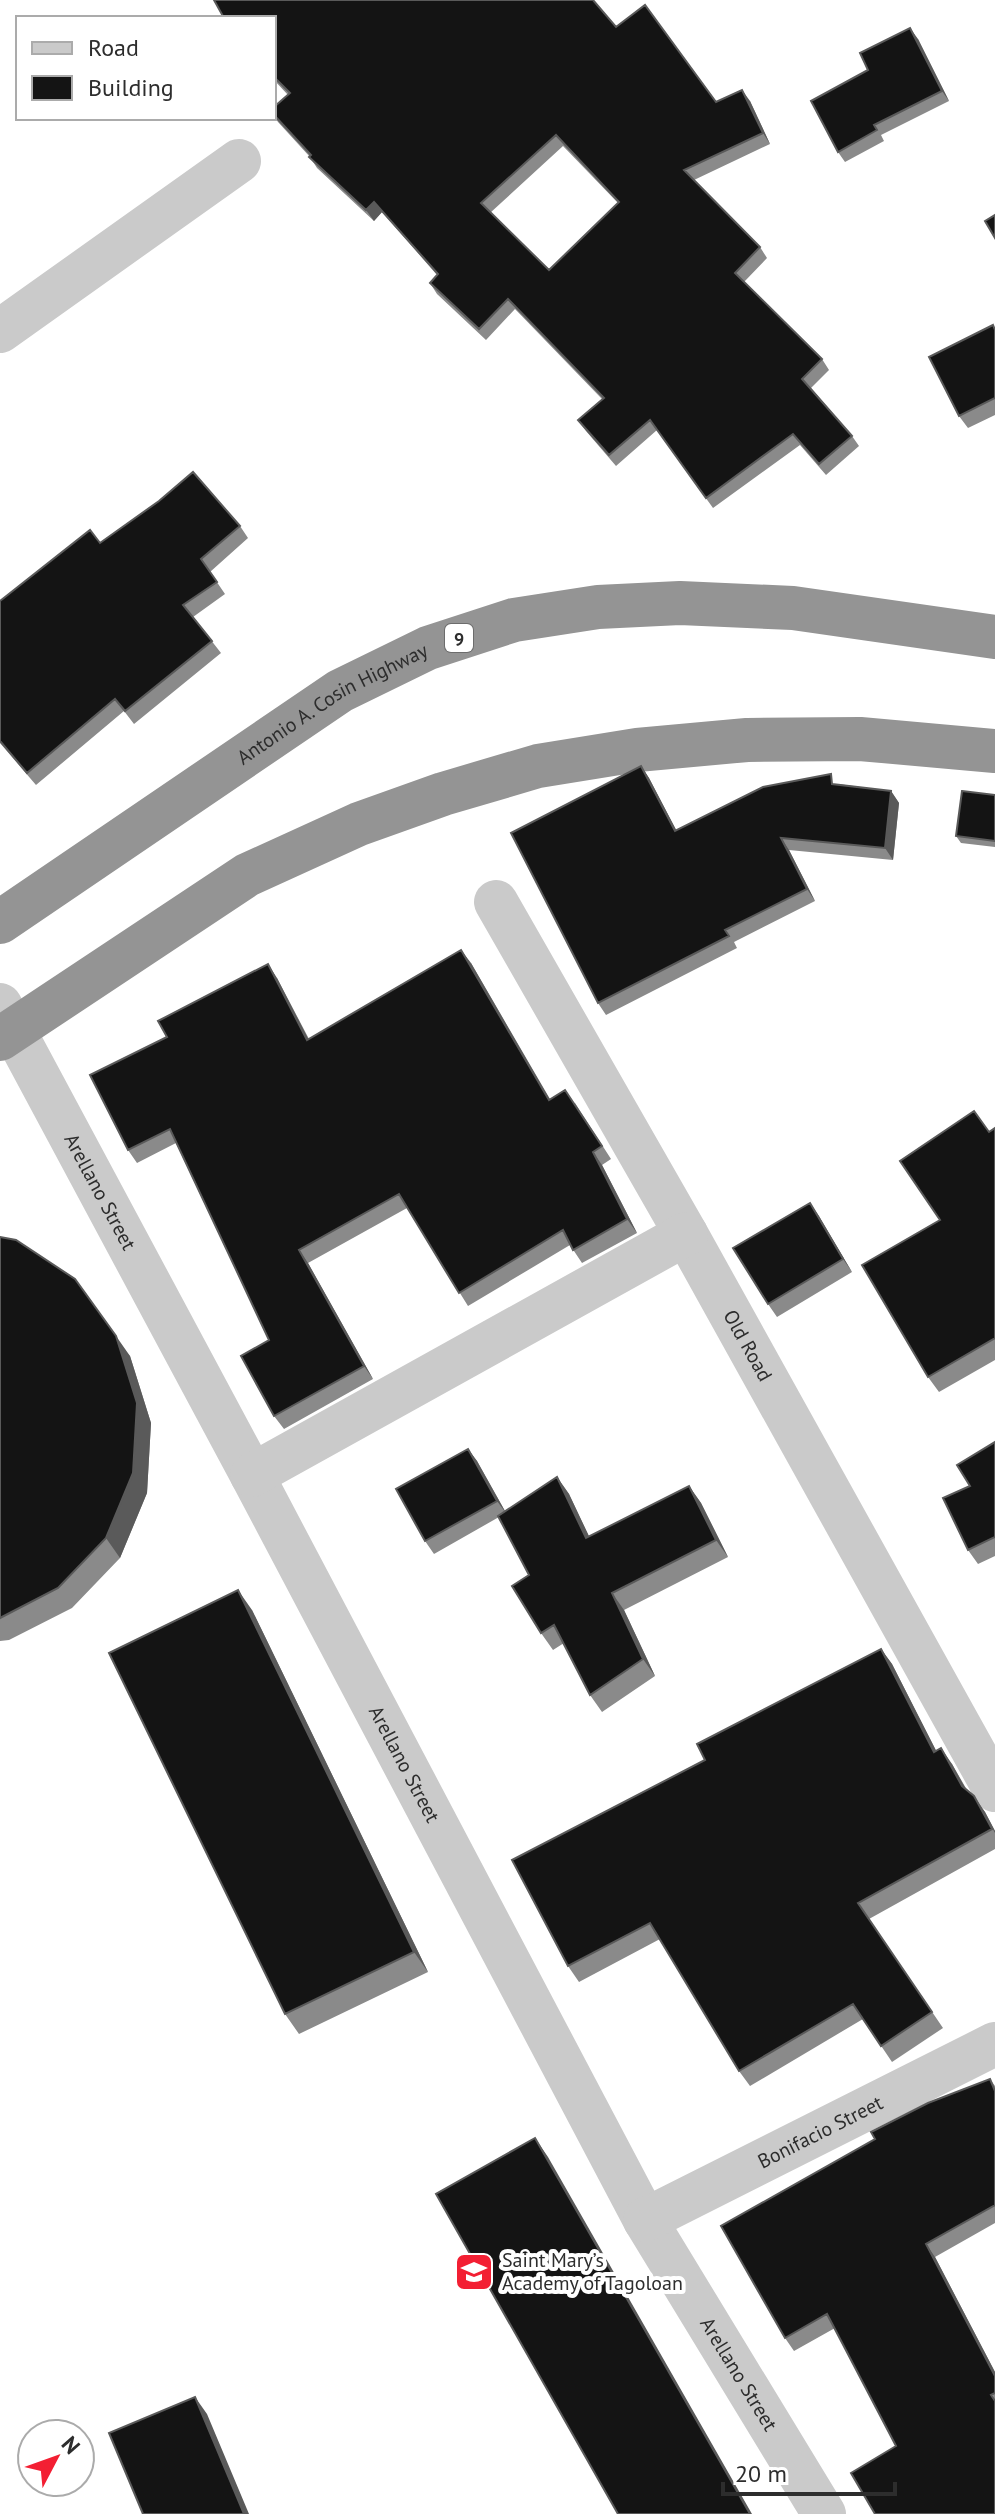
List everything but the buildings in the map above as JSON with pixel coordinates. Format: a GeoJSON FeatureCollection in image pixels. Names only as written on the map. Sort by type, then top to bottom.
{"type":"FeatureCollection","features":[{"type":"Feature","properties":{"kind":"highway","name":"Antonio A. Cosin Highway"},"geometry":{"type":"LineString","coordinates":[[0,922],[340,691],[428,648],[514,620],[598,607],[680,603],[793,608],[995,637]]}},
{"type":"Feature","properties":{"kind":"highway"},"geometry":{"type":"LineString","coordinates":[[4,1025],[247,875],[359,824],[443,794],[538,766],[637,750],[747,740],[860,739],[995,751]]}},
{"type":"Feature","properties":{"kind":"street"},"geometry":{"type":"LineString","coordinates":[[0,331],[239,161]]}},
{"type":"Feature","properties":{"kind":"street","name":"Old Road"},"geometry":{"type":"LineString","coordinates":[[496,902],[686,1234],[995,1790]]}},
{"type":"Feature","properties":{"kind":"street","name":"Arellano Street"},"geometry":{"type":"LineString","coordinates":[[4,1025],[252,1475],[645,2220],[824,2514]]}},
{"type":"Feature","properties":{"kind":"street"},"geometry":{"type":"LineString","coordinates":[[252,1475],[686,1234]]}},
{"type":"Feature","properties":{"kind":"street","name":"Bonifacio Street"},"geometry":{"type":"LineString","coordinates":[[645,2220],[995,2044]]}},
{"type":"Feature","properties":{"kind":"place","name":"Saint Mary’s Academy of Tagoloan"},"geometry":{"type":"Point","coordinates":[474,2272]}}]}
